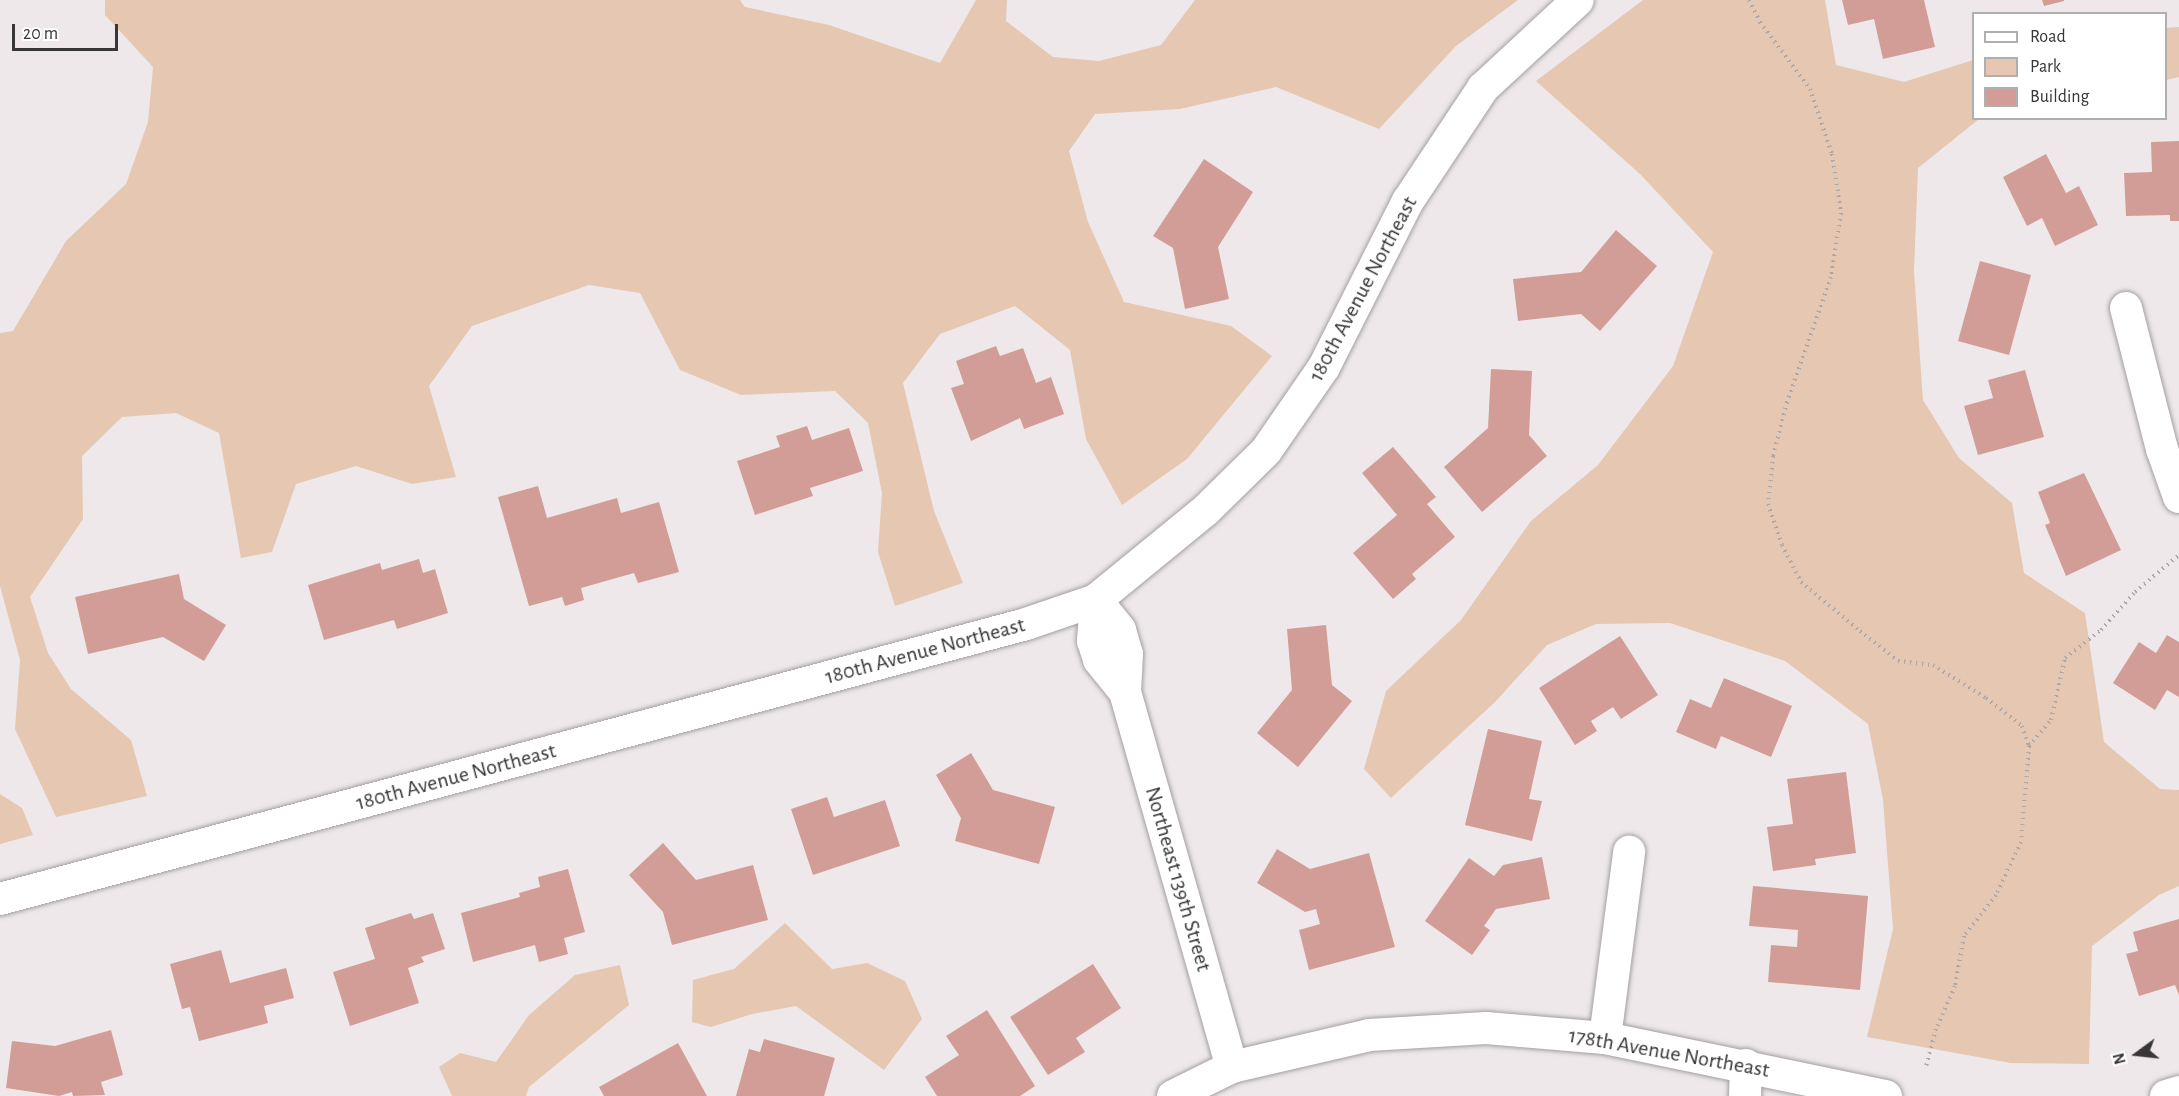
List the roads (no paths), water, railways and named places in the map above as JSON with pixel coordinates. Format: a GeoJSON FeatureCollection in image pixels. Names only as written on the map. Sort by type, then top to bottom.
{"type":"FeatureCollection","features":[{"type":"Feature","properties":{"kind":"street","name":"180th Avenue Northeast"},"geometry":{"type":"LineString","coordinates":[[0,899],[1026,624],[1096,600],[1206,510],[1266,451],[1324,368],[1408,201],[1483,88],[1578,0]]}},
{"type":"Feature","properties":{"kind":"street"},"geometry":{"type":"LineString","coordinates":[[2126,308],[2162,449],[2179,497]]}},
{"type":"Feature","properties":{"kind":"street","name":"Northeast 139th Street"},"geometry":{"type":"LineString","coordinates":[[1096,600],[1093,641],[1099,660],[1125,692],[1232,1067]]}},
{"type":"Feature","properties":{"kind":"street"},"geometry":{"type":"LineString","coordinates":[[1605,1038],[1629,852]]}},
{"type":"Feature","properties":{"kind":"street","name":"178th Avenue Northeast"},"geometry":{"type":"LineString","coordinates":[[1173,1096],[1232,1067],[1369,1035],[1486,1028],[1605,1038],[1746,1065],[1886,1096]]}},
{"type":"Feature","properties":{"kind":"street"},"geometry":{"type":"LineString","coordinates":[[1745,1096],[1746,1065]]}},
{"type":"Feature","properties":{"kind":"street"},"geometry":{"type":"LineString","coordinates":[[2166,1096],[2179,1092]]}}]}
